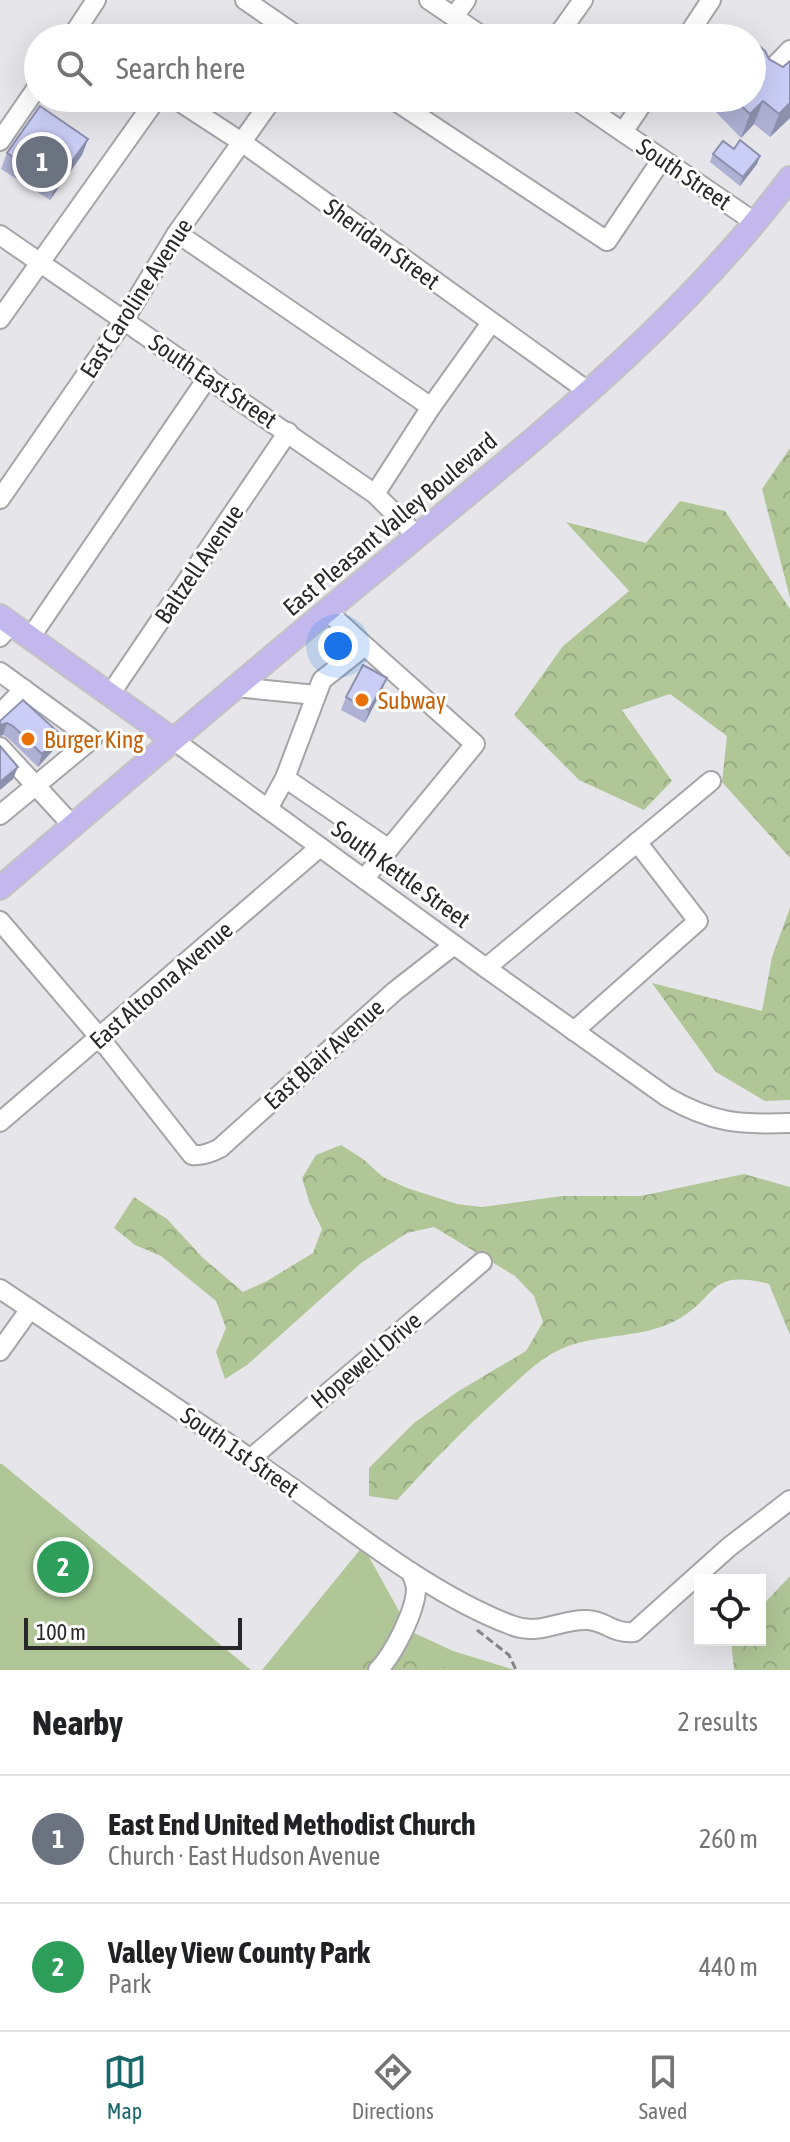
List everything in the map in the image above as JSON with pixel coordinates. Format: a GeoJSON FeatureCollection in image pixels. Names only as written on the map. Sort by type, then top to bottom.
{"type":"FeatureCollection","features":[{"type":"Feature","properties":{"kind":"main road","name":"East Pleasant Valley Boulevard"},"geometry":{"type":"LineString","coordinates":[[0,888],[172,739],[589,392],[683,305],[756,223],[790,178]]}},
{"type":"Feature","properties":{"kind":"main road","name":"South Kettle Street"},"geometry":{"type":"LineString","coordinates":[[4,626],[30,638],[172,739]]}},
{"type":"Feature","properties":{"kind":"street"},"geometry":{"type":"LineString","coordinates":[[83,24],[96,0]]}},
{"type":"Feature","properties":{"kind":"street"},"geometry":{"type":"LineString","coordinates":[[245,0],[280,24]]}},
{"type":"Feature","properties":{"kind":"street"},"geometry":{"type":"LineString","coordinates":[[429,0],[464,24]]}},
{"type":"Feature","properties":{"kind":"street"},"geometry":{"type":"LineString","coordinates":[[454,17],[466,0]]}},
{"type":"Feature","properties":{"kind":"street"},"geometry":{"type":"LineString","coordinates":[[566,24],[583,0]]}},
{"type":"Feature","properties":{"kind":"street"},"geometry":{"type":"LineString","coordinates":[[695,24],[711,0]]}},
{"type":"Feature","properties":{"kind":"street"},"geometry":{"type":"LineString","coordinates":[[768,73],[790,50]]}},
{"type":"Feature","properties":{"kind":"street"},"geometry":{"type":"LineString","coordinates":[[0,141],[24,106]]}},
{"type":"Feature","properties":{"kind":"street"},"geometry":{"type":"LineString","coordinates":[[0,319],[147,112]]}},
{"type":"Feature","properties":{"kind":"street","name":"Sheridan Street"},"geometry":{"type":"LineString","coordinates":[[195,112],[589,392]]}},
{"type":"Feature","properties":{"kind":"street","name":"East Caroline Avenue"},"geometry":{"type":"LineString","coordinates":[[0,499],[124,320],[177,233],[264,112]]}},
{"type":"Feature","properties":{"kind":"street"},"geometry":{"type":"LineString","coordinates":[[412,112],[607,241],[662,159]]}},
{"type":"Feature","properties":{"kind":"street","name":"South Street"},"geometry":{"type":"LineString","coordinates":[[594,112],[756,223]]}},
{"type":"Feature","properties":{"kind":"street"},"geometry":{"type":"LineString","coordinates":[[623,132],[637,112]]}},
{"type":"Feature","properties":{"kind":"street"},"geometry":{"type":"LineString","coordinates":[[177,233],[431,407]]}},
{"type":"Feature","properties":{"kind":"street","name":"South East Street"},"geometry":{"type":"LineString","coordinates":[[0,235],[375,494],[417,536]]}},
{"type":"Feature","properties":{"kind":"street"},"geometry":{"type":"LineString","coordinates":[[375,494],[431,407],[491,323]]}},
{"type":"Feature","properties":{"kind":"street"},"geometry":{"type":"LineString","coordinates":[[30,638],[208,377]]}},
{"type":"Feature","properties":{"kind":"street","name":"Baltzell Avenue"},"geometry":{"type":"LineString","coordinates":[[109,696],[288,432]]}},
{"type":"Feature","properties":{"kind":"street"},"geometry":{"type":"LineString","coordinates":[[327,611],[475,744],[364,879]]}},
{"type":"Feature","properties":{"kind":"street"},"geometry":{"type":"LineString","coordinates":[[268,809],[285,778],[322,680],[365,646]]}},
{"type":"Feature","properties":{"kind":"street"},"geometry":{"type":"LineString","coordinates":[[0,672],[92,739],[0,815]]}},
{"type":"Feature","properties":{"kind":"street"},"geometry":{"type":"LineString","coordinates":[[235,687],[316,695]]}},
{"type":"Feature","properties":{"kind":"street"},"geometry":{"type":"LineString","coordinates":[[0,714],[24,689]]}},
{"type":"Feature","properties":{"kind":"street","name":"South Kettle Street"},"geometry":{"type":"LineString","coordinates":[[172,739],[667,1097],[699,1114],[734,1124],[790,1123]]}},
{"type":"Feature","properties":{"kind":"street"},"geometry":{"type":"LineString","coordinates":[[0,747],[72,825]]}},
{"type":"Feature","properties":{"kind":"street"},"geometry":{"type":"LineString","coordinates":[[285,778],[389,849]]}},
{"type":"Feature","properties":{"kind":"street"},"geometry":{"type":"LineString","coordinates":[[486,968],[711,781]]}},
{"type":"Feature","properties":{"kind":"street"},"geometry":{"type":"LineString","coordinates":[[574,1031],[698,921],[637,842]]}},
{"type":"Feature","properties":{"kind":"street","name":"East Altoona Avenue"},"geometry":{"type":"LineString","coordinates":[[0,1122],[320,847]]}},
{"type":"Feature","properties":{"kind":"street"},"geometry":{"type":"LineString","coordinates":[[0,921],[100,1038]]}},
{"type":"Feature","properties":{"kind":"street","name":"East Blair Avenue"},"geometry":{"type":"LineString","coordinates":[[100,1038],[192,1155],[207,1155],[220,1148],[395,991],[454,945]]}},
{"type":"Feature","properties":{"kind":"street","name":"Hopewell Drive"},"geometry":{"type":"LineString","coordinates":[[250,1459],[482,1262]]}},
{"type":"Feature","properties":{"kind":"street","name":"South 1st Street"},"geometry":{"type":"LineString","coordinates":[[0,1289],[250,1459],[478,1620],[538,1630],[590,1619],[620,1633],[634,1632],[729,1547],[790,1500]]}},
{"type":"Feature","properties":{"kind":"street"},"geometry":{"type":"LineString","coordinates":[[0,1351],[30,1309]]}},
{"type":"Feature","properties":{"kind":"street"},"geometry":{"type":"LineString","coordinates":[[378,1670],[400,1636],[412,1605],[416,1589],[411,1572]]}},
{"type":"Feature","properties":{"kind":"path"},"geometry":{"type":"LineString","coordinates":[[478,1620],[509,1655],[516,1670]]}},
{"type":"Feature","properties":{"kind":"green space"},"geometry":{"type":"Polygon","coordinates":[[[790,448],[790,598],[762,489],[790,448]]]}},
{"type":"Feature","properties":{"kind":"green space"},"geometry":{"type":"Polygon","coordinates":[[[680,501],[725,511],[790,609],[790,858],[722,782],[727,736],[670,694],[622,710],[672,781],[644,810],[579,780],[514,715],[563,646],[629,591],[566,522],[646,543],[680,501]]]}},
{"type":"Feature","properties":{"kind":"green space"},"geometry":{"type":"Polygon","coordinates":[[[790,908],[790,1100],[765,1101],[716,1072],[652,983],[762,1011],[772,957],[790,908]]]}},
{"type":"Feature","properties":{"kind":"green space"},"geometry":{"type":"Polygon","coordinates":[[[341,1145],[383,1177],[407,1188],[457,1204],[482,1207],[562,1196],[641,1196],[744,1174],[790,1187],[790,1335],[769,1284],[749,1280],[723,1283],[675,1321],[636,1333],[581,1342],[550,1355],[477,1418],[397,1500],[369,1496],[369,1468],[414,1423],[457,1392],[526,1351],[543,1322],[534,1296],[515,1276],[434,1227],[407,1233],[361,1263],[247,1365],[225,1379],[216,1352],[226,1328],[216,1301],[161,1256],[135,1245],[114,1228],[134,1197],[167,1219],[203,1258],[243,1292],[313,1253],[322,1229],[302,1178],[316,1155],[341,1145]]]}},
{"type":"Feature","properties":{"kind":"green space"},"geometry":{"type":"Polygon","coordinates":[[[2,1464],[251,1670],[0,1670],[2,1464]]]}},
{"type":"Feature","properties":{"kind":"green space"},"geometry":{"type":"Polygon","coordinates":[[[363,1546],[410,1631],[453,1651],[515,1670],[262,1670],[363,1546]]]}},
{"type":"Feature","properties":{"kind":"green space"},"geometry":{"type":"Polygon","coordinates":[[[790,1576],[790,1670],[734,1670],[732,1646],[766,1646],[766,1602],[790,1576]]]}},
{"type":"Feature","properties":{"kind":"green space"},"geometry":{"type":"Polygon","coordinates":[[[362,1642],[454,1670],[357,1670],[362,1642]]]}},
{"type":"Feature","properties":{"kind":"building"},"geometry":{"type":"Polygon","coordinates":[[[766,53],[769,59],[783,67],[790,61],[790,103],[779,114],[766,103],[766,53]]]}},
{"type":"Feature","properties":{"kind":"building"},"geometry":{"type":"Polygon","coordinates":[[[36,112],[49,112],[88,139],[56,184],[7,153],[36,112]]]}},
{"type":"Feature","properties":{"kind":"building"},"geometry":{"type":"Polygon","coordinates":[[[740,140],[760,156],[743,177],[713,154],[723,141],[734,149],[740,140]]]}},
{"type":"Feature","properties":{"kind":"building"},"geometry":{"type":"Polygon","coordinates":[[[363,665],[387,678],[369,710],[346,697],[363,665]]]}},
{"type":"Feature","properties":{"kind":"building"},"geometry":{"type":"Polygon","coordinates":[[[23,700],[61,735],[42,754],[13,726],[7,723],[0,725],[0,721],[23,700]]]}},
{"type":"Feature","properties":{"kind":"building"},"geometry":{"type":"Polygon","coordinates":[[[0,746],[18,767],[0,782],[0,746]]]}},
{"type":"Feature","properties":{"kind":"place","name":"East End United Methodist Church"},"geometry":{"type":"Point","coordinates":[42,162]}},
{"type":"Feature","properties":{"kind":"place","name":"Subway"},"geometry":{"type":"Point","coordinates":[362,700]}},
{"type":"Feature","properties":{"kind":"place","name":"Burger King"},"geometry":{"type":"Point","coordinates":[28,739]}},
{"type":"Feature","properties":{"kind":"place","name":"Valley View County Park"},"geometry":{"type":"Point","coordinates":[63,1567]}}]}
